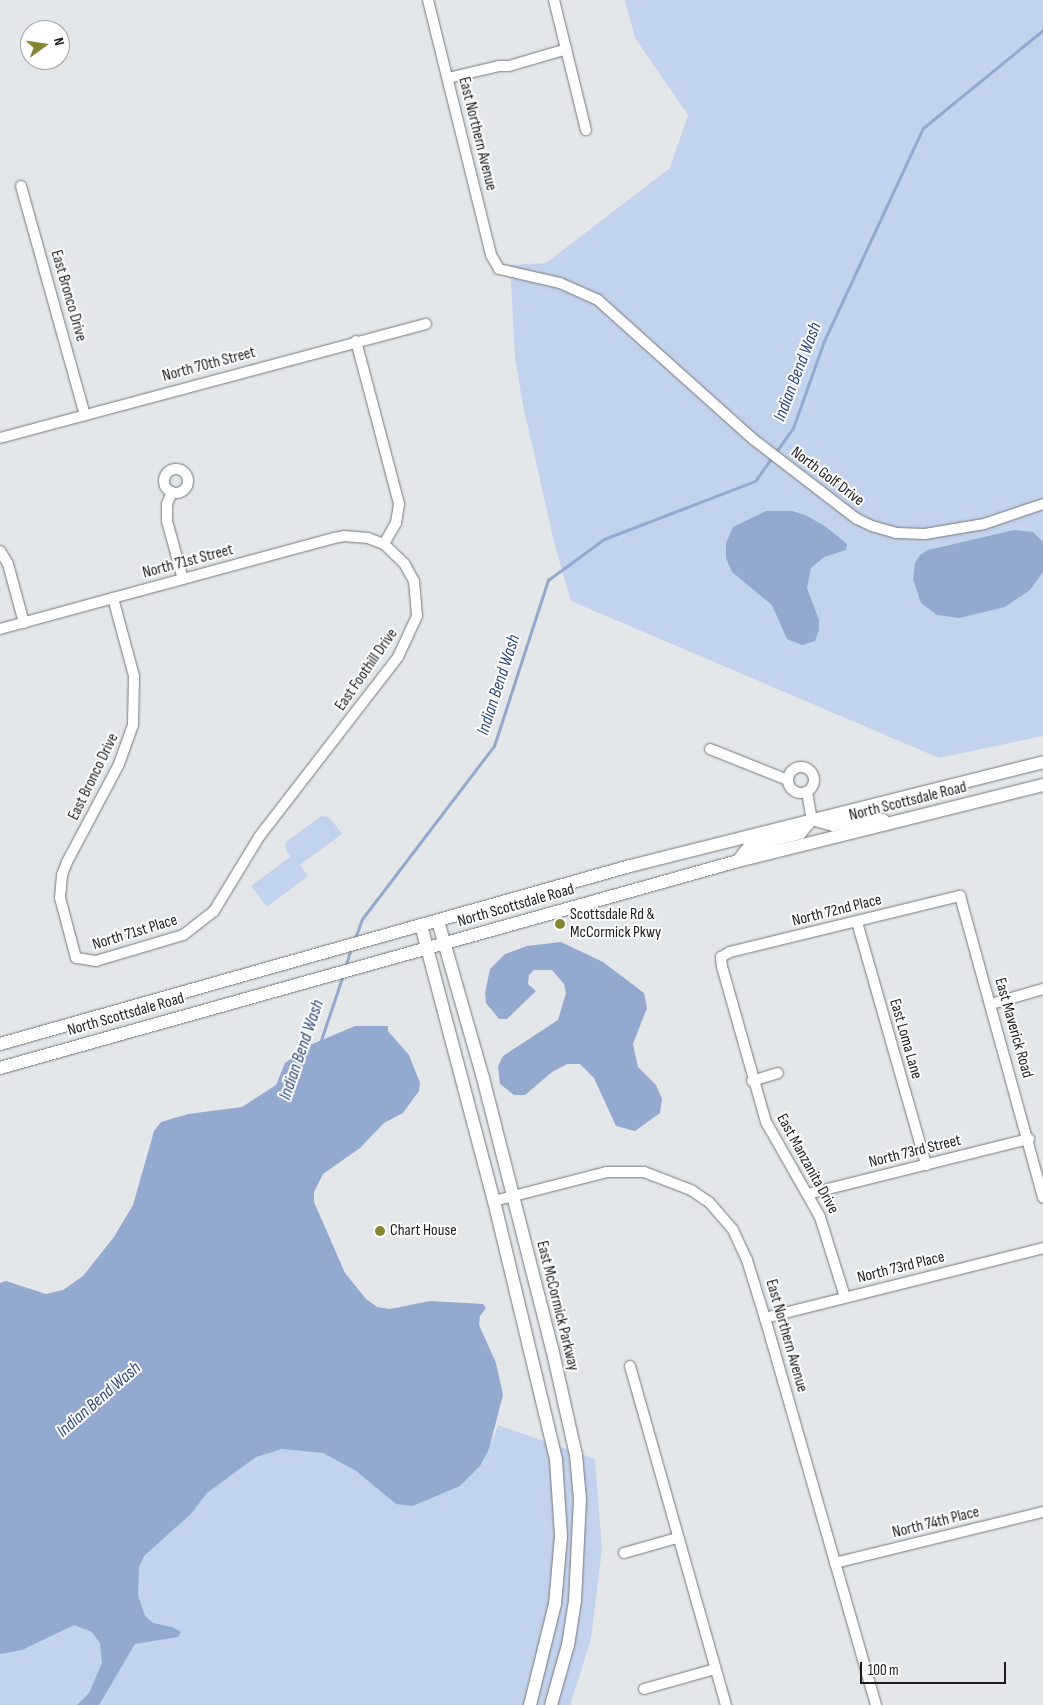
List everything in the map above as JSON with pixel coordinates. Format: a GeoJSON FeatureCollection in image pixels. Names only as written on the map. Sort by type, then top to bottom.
{"type":"FeatureCollection","features":[{"type":"Feature","properties":{"kind":"main road","name":"North Scottsdale Road"},"geometry":{"type":"LineString","coordinates":[[0,1044],[418,926],[812,819],[1043,762]]}},
{"type":"Feature","properties":{"kind":"main road","name":"North Scottsdale Road"},"geometry":{"type":"LineString","coordinates":[[0,1068],[738,861],[1043,785]]}},
{"type":"Feature","properties":{"kind":"main road"},"geometry":{"type":"LineString","coordinates":[[738,861],[749,847],[800,833],[812,819],[833,825],[857,820],[901,820]]}},
{"type":"Feature","properties":{"kind":"main road","name":"East McCormick Parkway"},"geometry":{"type":"LineString","coordinates":[[438,921],[513,1195],[576,1455],[580,1539],[575,1601],[568,1645],[551,1705]]}},
{"type":"Feature","properties":{"kind":"main road"},"geometry":{"type":"LineString","coordinates":[[418,926],[427,947],[494,1201],[556,1460],[561,1536],[553,1613],[530,1705]]}},
{"type":"Feature","properties":{"kind":"main road"},"geometry":{"type":"LineString","coordinates":[[561,1536],[580,1539]]}},
{"type":"Feature","properties":{"kind":"street","name":"East Northern Avenue"},"geometry":{"type":"LineString","coordinates":[[428,0],[491,256],[494,264],[502,270]]}},
{"type":"Feature","properties":{"kind":"street"},"geometry":{"type":"LineString","coordinates":[[554,0],[586,130]]}},
{"type":"Feature","properties":{"kind":"street"},"geometry":{"type":"LineString","coordinates":[[448,78],[499,66],[508,60],[529,58],[567,49]]}},
{"type":"Feature","properties":{"kind":"street","name":"East Bronco Drive"},"geometry":{"type":"LineString","coordinates":[[21,186],[85,415]]}},
{"type":"Feature","properties":{"kind":"street","name":"North Golf Drive"},"geometry":{"type":"LineString","coordinates":[[502,270],[560,283],[598,300],[752,439],[857,518],[896,533],[913,535],[964,529],[1043,504]]}},
{"type":"Feature","properties":{"kind":"street","name":"North 70th Street"},"geometry":{"type":"LineString","coordinates":[[0,438],[356,341],[426,324]]}},
{"type":"Feature","properties":{"kind":"street"},"geometry":{"type":"LineString","coordinates":[[356,341],[399,504],[396,523],[384,544]]}},
{"type":"Feature","properties":{"kind":"street"},"geometry":{"type":"LineString","coordinates":[[172,492],[166,511],[183,579]]}},
{"type":"Feature","properties":{"kind":"street","name":"North 71st Street"},"geometry":{"type":"LineString","coordinates":[[0,629],[344,536],[368,538],[384,544]]}},
{"type":"Feature","properties":{"kind":"street","name":"East Foothill Drive"},"geometry":{"type":"LineString","coordinates":[[196,928],[214,911],[259,837],[380,682],[407,641],[417,616],[417,592],[404,563],[384,544]]}},
{"type":"Feature","properties":{"kind":"street"},"geometry":{"type":"LineString","coordinates":[[0,551],[8,564],[24,623]]}},
{"type":"Feature","properties":{"kind":"street","name":"East Bronco Drive"},"geometry":{"type":"LineString","coordinates":[[81,961],[72,952],[62,911],[62,875],[124,753],[131,737],[136,707],[134,676],[113,598]]}},
{"type":"Feature","properties":{"kind":"street"},"geometry":{"type":"LineString","coordinates":[[710,749],[788,780],[794,792],[807,792]]}},
{"type":"Feature","properties":{"kind":"street"},"geometry":{"type":"LineString","coordinates":[[788,780],[794,769],[806,768],[813,773],[815,782],[807,792],[812,819]]}},
{"type":"Feature","properties":{"kind":"street","name":"North 72nd Place"},"geometry":{"type":"LineString","coordinates":[[721,957],[730,952],[960,896]]}},
{"type":"Feature","properties":{"kind":"street","name":"East Maverick Road"},"geometry":{"type":"LineString","coordinates":[[960,896],[1029,1139],[1043,1198]]}},
{"type":"Feature","properties":{"kind":"street","name":"East Loma Lane"},"geometry":{"type":"LineString","coordinates":[[856,922],[926,1165]]}},
{"type":"Feature","properties":{"kind":"street","name":"North 71st Place"},"geometry":{"type":"LineString","coordinates":[[81,961],[96,961],[155,945],[196,928]]}},
{"type":"Feature","properties":{"kind":"street","name":"East Manzanita Drive"},"geometry":{"type":"LineString","coordinates":[[721,957],[752,1081],[770,1135],[808,1194],[826,1231],[845,1297]]}},
{"type":"Feature","properties":{"kind":"street"},"geometry":{"type":"LineString","coordinates":[[991,1004],[1043,989]]}},
{"type":"Feature","properties":{"kind":"street"},"geometry":{"type":"LineString","coordinates":[[752,1081],[778,1073]]}},
{"type":"Feature","properties":{"kind":"street","name":"North 73rd Street"},"geometry":{"type":"LineString","coordinates":[[808,1194],[1029,1139]]}},
{"type":"Feature","properties":{"kind":"street","name":"East Northern Avenue"},"geometry":{"type":"LineString","coordinates":[[494,1201],[573,1179],[625,1170],[644,1172],[677,1183],[709,1202],[733,1230],[748,1260],[876,1705]]}},
{"type":"Feature","properties":{"kind":"street","name":"North 73rd Place"},"geometry":{"type":"LineString","coordinates":[[765,1318],[1043,1248]]}},
{"type":"Feature","properties":{"kind":"street"},"geometry":{"type":"LineString","coordinates":[[630,1366],[677,1538],[726,1705]]}},
{"type":"Feature","properties":{"kind":"street","name":"North 74th Place"},"geometry":{"type":"LineString","coordinates":[[835,1563],[1043,1512]]}},
{"type":"Feature","properties":{"kind":"street"},"geometry":{"type":"LineString","coordinates":[[624,1553],[677,1538]]}},
{"type":"Feature","properties":{"kind":"street"},"geometry":{"type":"LineString","coordinates":[[644,1689],[715,1669]]}},
{"type":"Feature","properties":{"kind":"shaded area"},"geometry":{"type":"Polygon","coordinates":[[[625,0],[1043,0],[1043,736],[939,758],[571,601],[555,546],[523,405],[515,358],[510,265],[546,263],[670,168],[688,115],[635,38],[625,0]]]}},
{"type":"Feature","properties":{"kind":"shaded area"},"geometry":{"type":"Polygon","coordinates":[[[321,816],[329,817],[342,834],[300,865],[308,876],[267,907],[251,886],[290,857],[285,848],[286,842],[321,816]]]}},
{"type":"Feature","properties":{"kind":"shaded area"},"geometry":{"type":"Polygon","coordinates":[[[498,1425],[595,1459],[602,1549],[591,1639],[570,1705],[0,1705],[0,1600],[139,1569],[144,1556],[191,1514],[207,1493],[256,1457],[271,1451],[297,1448],[323,1453],[356,1471],[390,1498],[413,1506],[460,1486],[489,1449],[498,1425]]]}},
{"type":"Feature","properties":{"kind":"water"},"geometry":{"type":"Polygon","coordinates":[[[766,511],[792,511],[805,515],[825,526],[847,544],[846,550],[824,557],[811,568],[807,588],[819,620],[819,630],[815,641],[802,645],[787,639],[772,605],[732,572],[726,558],[726,543],[733,527],[766,511]]]}},
{"type":"Feature","properties":{"kind":"water"},"geometry":{"type":"Polygon","coordinates":[[[1014,530],[1033,532],[1043,542],[1043,572],[1030,590],[1005,607],[959,618],[937,615],[921,603],[913,579],[915,563],[920,555],[928,550],[1014,530]]]}},
{"type":"Feature","properties":{"kind":"water"},"geometry":{"type":"Polygon","coordinates":[[[561,942],[603,962],[644,993],[647,1008],[633,1044],[638,1067],[656,1085],[662,1099],[660,1113],[635,1131],[616,1126],[594,1078],[580,1064],[567,1064],[552,1072],[525,1095],[514,1095],[500,1084],[498,1066],[503,1056],[558,1020],[566,993],[564,984],[552,970],[534,970],[529,975],[528,984],[536,991],[507,1019],[499,1019],[486,1003],[485,993],[490,969],[505,954],[527,946],[561,942]]]}},
{"type":"Feature","properties":{"kind":"water"},"geometry":{"type":"Polygon","coordinates":[[[355,1026],[388,1026],[388,1031],[409,1055],[420,1083],[419,1091],[403,1113],[384,1123],[360,1148],[323,1174],[314,1192],[314,1202],[345,1273],[366,1299],[377,1307],[390,1309],[430,1301],[483,1304],[486,1308],[480,1316],[479,1325],[496,1363],[503,1395],[489,1449],[480,1466],[460,1486],[413,1506],[396,1504],[356,1471],[323,1453],[282,1449],[256,1457],[207,1493],[191,1514],[144,1556],[139,1568],[138,1595],[145,1616],[153,1623],[172,1627],[181,1632],[178,1637],[135,1644],[99,1705],[77,1705],[89,1693],[102,1663],[100,1643],[92,1632],[74,1625],[22,1650],[0,1654],[0,1283],[6,1281],[46,1294],[63,1290],[83,1276],[114,1237],[133,1205],[154,1131],[161,1122],[188,1114],[242,1107],[276,1085],[285,1063],[310,1045],[355,1026]]]}},
{"type":"Feature","properties":{"kind":"waterway","name":"Indian Bend Wash"},"geometry":{"type":"LineString","coordinates":[[354,941],[362,919],[494,746],[548,580],[604,539],[755,481],[793,428],[824,341],[923,128],[1043,30]]}},
{"type":"Feature","properties":{"kind":"waterway","name":"Indian Bend Wash"},"geometry":{"type":"LineString","coordinates":[[345,967],[351,949]]}},
{"type":"Feature","properties":{"kind":"waterway","name":"Indian Bend Wash"},"geometry":{"type":"LineString","coordinates":[[320,1043],[343,975]]}},
{"type":"Feature","properties":{"kind":"place","name":"Scottsdale Rd & McCormick Pkwy"},"geometry":{"type":"Point","coordinates":[560,924]}},
{"type":"Feature","properties":{"kind":"place","name":"Chart House"},"geometry":{"type":"Point","coordinates":[380,1231]}}]}
